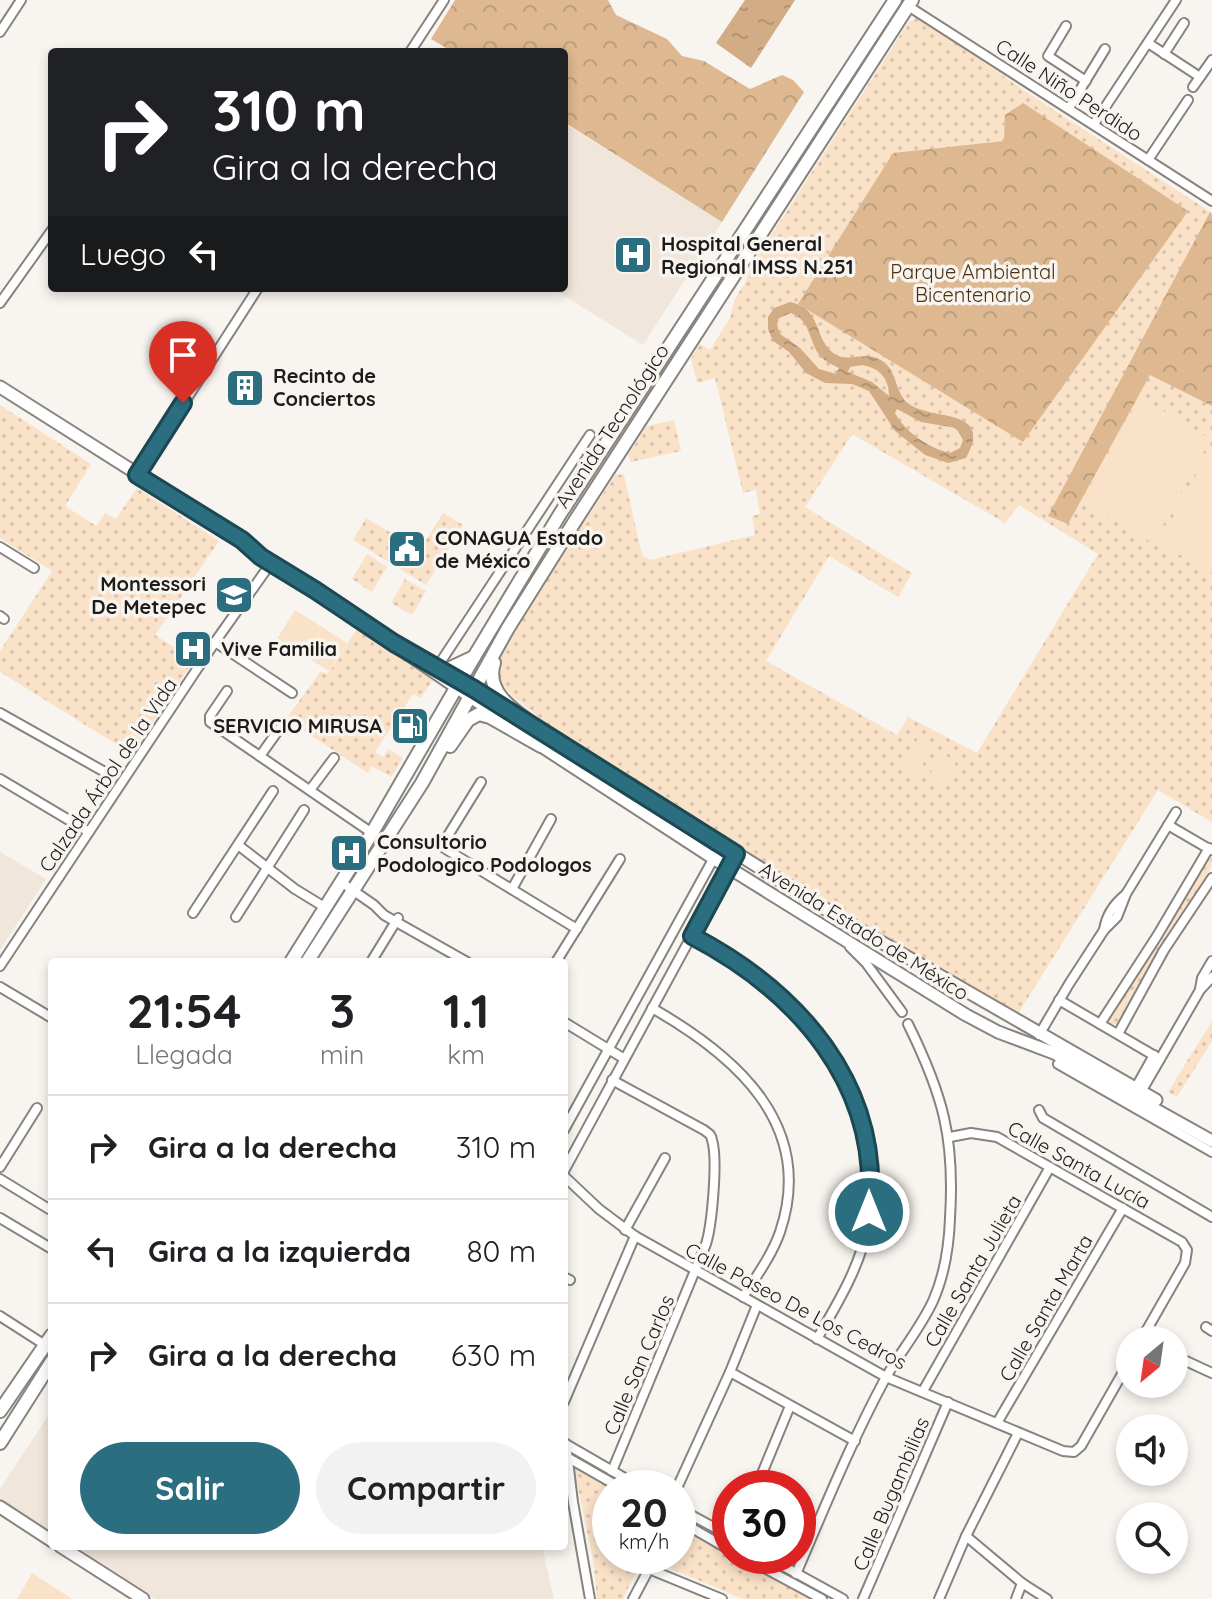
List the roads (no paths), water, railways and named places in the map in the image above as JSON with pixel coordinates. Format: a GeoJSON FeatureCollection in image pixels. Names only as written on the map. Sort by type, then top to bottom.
{"type":"FeatureCollection","features":[{"type":"Feature","properties":{"kind":"main road","name":"Avenida Tecnológico"},"geometry":{"type":"LineString","coordinates":[[294,958],[372,833],[474,657],[595,459],[895,0]]}},
{"type":"Feature","properties":{"kind":"main road","name":"Avenida Tecnológico"},"geometry":{"type":"LineString","coordinates":[[310,958],[422,783],[508,628],[681,354],[910,3]]}},
{"type":"Feature","properties":{"kind":"main road"},"geometry":{"type":"LineString","coordinates":[[829,101],[842,109]]}},
{"type":"Feature","properties":{"kind":"main road","name":"Avenida Estado de México"},"geometry":{"type":"LineString","coordinates":[[0,387],[136,477]]}},
{"type":"Feature","properties":{"kind":"main road","name":"Avenida Estado de México"},"geometry":{"type":"LineString","coordinates":[[0,394],[242,540],[266,560],[458,684],[543,732],[783,883],[1039,1035],[1212,1132]]}},
{"type":"Feature","properties":{"kind":"main road"},"geometry":{"type":"LineString","coordinates":[[508,628],[491,674],[494,687],[504,701],[543,732]]}},
{"type":"Feature","properties":{"kind":"main road"},"geometry":{"type":"LineString","coordinates":[[438,670],[474,657]]}},
{"type":"Feature","properties":{"kind":"main road","name":"Avenida Estado de México"},"geometry":{"type":"LineString","coordinates":[[472,692],[541,746],[728,868],[966,1015],[998,1032],[1054,1053],[1212,1141]]}},
{"type":"Feature","properties":{"kind":"main road"},"geometry":{"type":"LineString","coordinates":[[422,783],[475,714],[490,717],[541,746]]}},
{"type":"Feature","properties":{"kind":"main road"},"geometry":{"type":"LineString","coordinates":[[772,894],[783,883]]}},
{"type":"Feature","properties":{"kind":"main road"},"geometry":{"type":"LineString","coordinates":[[787,904],[799,892]]}},
{"type":"Feature","properties":{"kind":"main road"},"geometry":{"type":"LineString","coordinates":[[0,1411],[48,1341]]}},
{"type":"Feature","properties":{"kind":"main road"},"geometry":{"type":"LineString","coordinates":[[0,1443],[48,1367]]}},
{"type":"Feature","properties":{"kind":"main road"},"geometry":{"type":"LineString","coordinates":[[12,1393],[19,1401],[26,1401]]}},
{"type":"Feature","properties":{"kind":"main road"},"geometry":{"type":"LineString","coordinates":[[0,1507],[48,1538]]}},
{"type":"Feature","properties":{"kind":"main road"},"geometry":{"type":"LineString","coordinates":[[66,1550],[143,1599]]}},
{"type":"Feature","properties":{"kind":"street"},"geometry":{"type":"LineString","coordinates":[[0,32],[21,0]]}},
{"type":"Feature","properties":{"kind":"street"},"geometry":{"type":"LineString","coordinates":[[413,48],[444,0]]}},
{"type":"Feature","properties":{"kind":"street"},"geometry":{"type":"LineString","coordinates":[[1094,124],[1176,0]]}},
{"type":"Feature","properties":{"kind":"street","name":"Calle Niño Perdido"},"geometry":{"type":"LineString","coordinates":[[910,3],[1212,201]]}},
{"type":"Feature","properties":{"kind":"street"},"geometry":{"type":"LineString","coordinates":[[1164,54],[1184,23]]}},
{"type":"Feature","properties":{"kind":"street"},"geometry":{"type":"LineString","coordinates":[[1066,26],[1048,56],[1086,81]]}},
{"type":"Feature","properties":{"kind":"street"},"geometry":{"type":"LineString","coordinates":[[1155,31],[1171,42]]}},
{"type":"Feature","properties":{"kind":"street"},"geometry":{"type":"LineString","coordinates":[[1148,43],[1200,77]]}},
{"type":"Feature","properties":{"kind":"street"},"geometry":{"type":"LineString","coordinates":[[1069,108],[1105,49]]}},
{"type":"Feature","properties":{"kind":"street"},"geometry":{"type":"LineString","coordinates":[[1193,87],[1212,60]]}},
{"type":"Feature","properties":{"kind":"street"},"geometry":{"type":"LineString","coordinates":[[1148,160],[1188,100]]}},
{"type":"Feature","properties":{"kind":"street"},"geometry":{"type":"LineString","coordinates":[[0,303],[48,236]]}},
{"type":"Feature","properties":{"kind":"street"},"geometry":{"type":"LineString","coordinates":[[136,477],[255,292]]}},
{"type":"Feature","properties":{"kind":"street"},"geometry":{"type":"LineString","coordinates":[[438,670],[590,435]]}},
{"type":"Feature","properties":{"kind":"street"},"geometry":{"type":"LineString","coordinates":[[0,547],[34,568]]}},
{"type":"Feature","properties":{"kind":"street","name":"Calzada Árbol de la Vida"},"geometry":{"type":"LineString","coordinates":[[0,966],[266,560]]}},
{"type":"Feature","properties":{"kind":"street"},"geometry":{"type":"LineString","coordinates":[[215,642],[292,693]]}},
{"type":"Feature","properties":{"kind":"street"},"geometry":{"type":"LineString","coordinates":[[227,691],[210,716],[210,722],[372,833]]}},
{"type":"Feature","properties":{"kind":"street"},"geometry":{"type":"LineString","coordinates":[[0,713],[103,771]]}},
{"type":"Feature","properties":{"kind":"street"},"geometry":{"type":"LineString","coordinates":[[260,756],[280,728]]}},
{"type":"Feature","properties":{"kind":"street"},"geometry":{"type":"LineString","coordinates":[[310,790],[334,758]]}},
{"type":"Feature","properties":{"kind":"street"},"geometry":{"type":"LineString","coordinates":[[0,779],[89,832]]}},
{"type":"Feature","properties":{"kind":"street"},"geometry":{"type":"LineString","coordinates":[[481,782],[444,842],[444,847],[577,929]]}},
{"type":"Feature","properties":{"kind":"street"},"geometry":{"type":"LineString","coordinates":[[193,913],[273,791]]}},
{"type":"Feature","properties":{"kind":"street"},"geometry":{"type":"LineString","coordinates":[[236,917],[304,810]]}},
{"type":"Feature","properties":{"kind":"street"},"geometry":{"type":"LineString","coordinates":[[1039,1035],[1104,930],[1117,917],[1126,894],[1176,812]]}},
{"type":"Feature","properties":{"kind":"street"},"geometry":{"type":"LineString","coordinates":[[512,889],[551,819]]}},
{"type":"Feature","properties":{"kind":"street"},"geometry":{"type":"LineString","coordinates":[[1100,1024],[1210,849],[1168,825]]}},
{"type":"Feature","properties":{"kind":"street"},"geometry":{"type":"LineString","coordinates":[[238,845],[295,889],[326,908]]}},
{"type":"Feature","properties":{"kind":"street"},"geometry":{"type":"LineString","coordinates":[[568,1123],[721,845]]}},
{"type":"Feature","properties":{"kind":"street"},"geometry":{"type":"LineString","coordinates":[[568,1166],[623,1058],[736,854]]}},
{"type":"Feature","properties":{"kind":"street"},"geometry":{"type":"LineString","coordinates":[[559,958],[620,859]]}},
{"type":"Feature","properties":{"kind":"street"},"geometry":{"type":"LineString","coordinates":[[1118,1034],[1164,950],[1212,878]]}},
{"type":"Feature","properties":{"kind":"street"},"geometry":{"type":"LineString","coordinates":[[341,882],[459,958]]}},
{"type":"Feature","properties":{"kind":"street"},"geometry":{"type":"LineString","coordinates":[[374,958],[399,921]]}},
{"type":"Feature","properties":{"kind":"street"},"geometry":{"type":"LineString","coordinates":[[692,936],[772,987],[801,1014],[842,1073],[858,1111],[869,1169],[871,1195],[867,1228],[849,1279],[817,1339]]}},
{"type":"Feature","properties":{"kind":"street"},"geometry":{"type":"LineString","coordinates":[[841,938],[866,963],[902,1012]]}},
{"type":"Feature","properties":{"kind":"street"},"geometry":{"type":"LineString","coordinates":[[1200,990],[1202,978],[1212,961]]}},
{"type":"Feature","properties":{"kind":"street"},"geometry":{"type":"LineString","coordinates":[[1138,1090],[1200,990],[1212,977]]}},
{"type":"Feature","properties":{"kind":"street"},"geometry":{"type":"LineString","coordinates":[[0,987],[48,1016]]}},
{"type":"Feature","properties":{"kind":"street"},"geometry":{"type":"LineString","coordinates":[[1059,1000],[1157,1057]]}},
{"type":"Feature","properties":{"kind":"street"},"geometry":{"type":"LineString","coordinates":[[652,1008],[707,1042],[733,1064],[761,1095],[778,1126],[788,1170],[785,1214],[775,1242],[743,1297]]}},
{"type":"Feature","properties":{"kind":"street"},"geometry":{"type":"LineString","coordinates":[[568,1024],[623,1058]]}},
{"type":"Feature","properties":{"kind":"street"},"geometry":{"type":"LineString","coordinates":[[816,1529],[886,1377],[927,1314],[946,1261],[952,1189],[950,1137],[934,1081],[908,1024]]}},
{"type":"Feature","properties":{"kind":"street"},"geometry":{"type":"LineString","coordinates":[[1058,1064],[1212,1152]]}},
{"type":"Feature","properties":{"kind":"street","name":"Calle San Carlos"},"geometry":{"type":"LineString","coordinates":[[612,1080],[711,1136],[712,1220],[696,1271],[612,1470]]}},
{"type":"Feature","properties":{"kind":"street"},"geometry":{"type":"LineString","coordinates":[[0,1167],[37,1108]]}},
{"type":"Feature","properties":{"kind":"street"},"geometry":{"type":"LineString","coordinates":[[1039,1110],[1043,1118],[1212,1217]]}},
{"type":"Feature","properties":{"kind":"street","name":"Calle Santa Lucía"},"geometry":{"type":"LineString","coordinates":[[950,1137],[971,1133],[990,1134],[1186,1246],[1185,1263],[1149,1326]]}},
{"type":"Feature","properties":{"kind":"street"},"geometry":{"type":"LineString","coordinates":[[625,1230],[665,1158]]}},
{"type":"Feature","properties":{"kind":"street","name":"Calle Santa Julieta"},"geometry":{"type":"LineString","coordinates":[[923,1391],[1050,1167]]}},
{"type":"Feature","properties":{"kind":"street","name":"Calle Paseo De Los Cedros"},"geometry":{"type":"LineString","coordinates":[[568,1178],[625,1230],[817,1339],[886,1377],[1063,1451],[1074,1452],[1081,1446],[1116,1385]]}},
{"type":"Feature","properties":{"kind":"street"},"geometry":{"type":"LineString","coordinates":[[0,1179],[48,1207]]}},
{"type":"Feature","properties":{"kind":"street","name":"Calle Santa Marta"},"geometry":{"type":"LineString","coordinates":[[997,1423],[1123,1208]]}},
{"type":"Feature","properties":{"kind":"street"},"geometry":{"type":"LineString","coordinates":[[0,1218],[48,1247]]}},
{"type":"Feature","properties":{"kind":"street"},"geometry":{"type":"LineString","coordinates":[[568,1393],[635,1236]]}},
{"type":"Feature","properties":{"kind":"street"},"geometry":{"type":"LineString","coordinates":[[685,1470],[757,1305]]}},
{"type":"Feature","properties":{"kind":"street"},"geometry":{"type":"LineString","coordinates":[[0,1316],[48,1340]]}},
{"type":"Feature","properties":{"kind":"street"},"geometry":{"type":"LineString","coordinates":[[1188,1362],[1212,1373]]}},
{"type":"Feature","properties":{"kind":"street"},"geometry":{"type":"LineString","coordinates":[[730,1372],[855,1441]]}},
{"type":"Feature","properties":{"kind":"street","name":"Calle Bugambilias"},"geometry":{"type":"LineString","coordinates":[[863,1599],[948,1402]]}},
{"type":"Feature","properties":{"kind":"street"},"geometry":{"type":"LineString","coordinates":[[763,1470],[790,1406]]}},
{"type":"Feature","properties":{"kind":"street"},"geometry":{"type":"LineString","coordinates":[[939,1599],[966,1536],[1018,1433]]}},
{"type":"Feature","properties":{"kind":"street"},"geometry":{"type":"LineString","coordinates":[[568,1446],[610,1470]]}},
{"type":"Feature","properties":{"kind":"street"},"geometry":{"type":"LineString","coordinates":[[568,1457],[592,1471]]}},
{"type":"Feature","properties":{"kind":"street"},"geometry":{"type":"LineString","coordinates":[[568,1468],[590,1599]]}},
{"type":"Feature","properties":{"kind":"street"},"geometry":{"type":"LineString","coordinates":[[966,1536],[1022,1583],[1047,1599]]}},
{"type":"Feature","properties":{"kind":"street"},"geometry":{"type":"LineString","coordinates":[[633,1599],[649,1569],[722,1599]]}},
{"type":"Feature","properties":{"kind":"street"},"geometry":{"type":"LineString","coordinates":[[775,1574],[822,1599]]}},
{"type":"Feature","properties":{"kind":"street"},"geometry":{"type":"LineString","coordinates":[[796,1574],[843,1599]]}},
{"type":"Feature","properties":{"kind":"street"},"geometry":{"type":"LineString","coordinates":[[1016,1599],[1022,1583]]}},
{"type":"Feature","properties":{"kind":"water"},"geometry":{"type":"Polygon","coordinates":[[[745,0],[795,0],[751,68],[716,43],[745,0]]]}},
{"type":"Feature","properties":{"kind":"water"},"geometry":{"type":"Polygon","coordinates":[[[790,302],[800,305],[812,316],[832,352],[843,357],[879,359],[890,369],[900,393],[909,404],[967,423],[972,430],[973,442],[966,458],[948,463],[925,455],[895,431],[869,391],[852,384],[825,383],[806,373],[789,352],[773,341],[768,329],[768,317],[774,308],[790,302]],[[791,313],[779,318],[777,325],[780,334],[800,348],[819,369],[836,374],[839,368],[821,357],[803,321],[791,313]],[[868,366],[850,367],[848,372],[872,382],[889,396],[887,384],[878,372],[868,366]],[[897,409],[895,413],[905,427],[926,443],[950,453],[960,448],[963,440],[956,428],[921,422],[897,409]]]}},
{"type":"Feature","properties":{"kind":"place","name":"Hospital General Regional IMSS N.251"},"geometry":{"type":"Point","coordinates":[633,255]}},
{"type":"Feature","properties":{"kind":"place","name":"Recinto de Conciertos"},"geometry":{"type":"Point","coordinates":[245,388]}},
{"type":"Feature","properties":{"kind":"place","name":"CONAGUA Estado de México"},"geometry":{"type":"Point","coordinates":[407,549]}},
{"type":"Feature","properties":{"kind":"place","name":"Montessori De Metepec"},"geometry":{"type":"Point","coordinates":[234,595]}},
{"type":"Feature","properties":{"kind":"place","name":"Vive Familia"},"geometry":{"type":"Point","coordinates":[193,649]}},
{"type":"Feature","properties":{"kind":"place","name":"SERVICIO MIRUSA"},"geometry":{"type":"Point","coordinates":[410,726]}},
{"type":"Feature","properties":{"kind":"place","name":"Consultorio Podologico Podologos"},"geometry":{"type":"Point","coordinates":[349,853]}},
{"type":"Feature","properties":{"kind":"park label","name":"Parque Ambiental Bicentenario"},"geometry":{"type":"Point","coordinates":[973,284]}}]}
